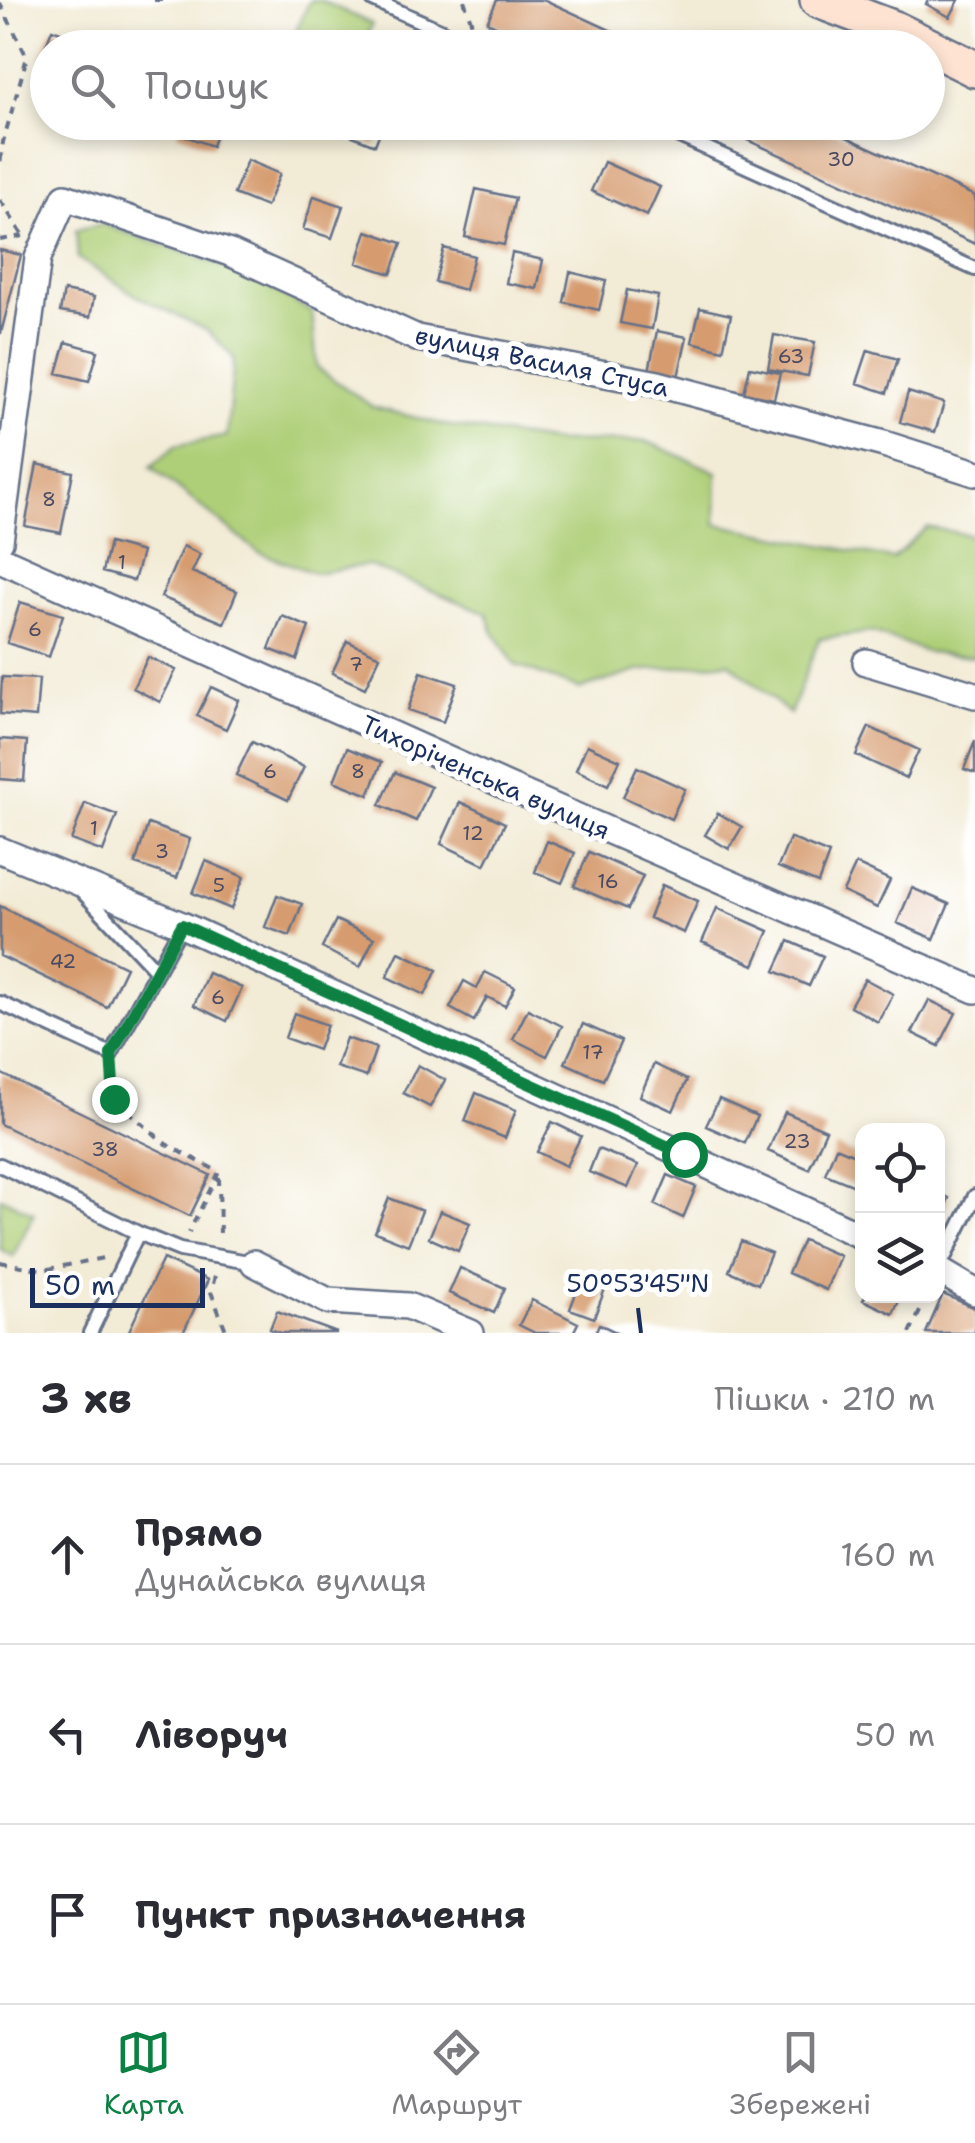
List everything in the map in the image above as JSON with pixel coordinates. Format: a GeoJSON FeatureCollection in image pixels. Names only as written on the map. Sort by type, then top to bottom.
{"type":"FeatureCollection","features":[{"type":"Feature","properties":{"kind":"main road"},"geometry":{"type":"LineString","coordinates":[[838,3],[894,30]]}},
{"type":"Feature","properties":{"kind":"main road"},"geometry":{"type":"LineString","coordinates":[[945,55],[975,69]]}},
{"type":"Feature","properties":{"kind":"street","name":"вулиця Василя Стуса"},"geometry":{"type":"LineString","coordinates":[[38,258],[65,197],[230,254],[416,338],[658,384],[884,444],[975,473]]}},
{"type":"Feature","properties":{"kind":"street"},"geometry":{"type":"LineString","coordinates":[[0,541],[38,258]]}},
{"type":"Feature","properties":{"kind":"street","name":"Тихоріченська вулиця"},"geometry":{"type":"LineString","coordinates":[[0,559],[513,790],[975,990]]}},
{"type":"Feature","properties":{"kind":"street"},"geometry":{"type":"LineString","coordinates":[[866,662],[975,695]]}},
{"type":"Feature","properties":{"kind":"street"},"geometry":{"type":"LineString","coordinates":[[0,850],[182,925],[855,1233]]}},
{"type":"Feature","properties":{"kind":"street"},"geometry":{"type":"LineString","coordinates":[[254,1263],[328,1302],[408,1306],[471,1333]]}},
{"type":"Feature","properties":{"kind":"street"},"geometry":{"type":"LineString","coordinates":[[945,1274],[975,1292]]}},
{"type":"Feature","properties":{"kind":"lane"},"geometry":{"type":"LineString","coordinates":[[373,0],[440,30]]}},
{"type":"Feature","properties":{"kind":"lane"},"geometry":{"type":"LineString","coordinates":[[688,140],[975,269]]}},
{"type":"Feature","properties":{"kind":"lane"},"geometry":{"type":"LineString","coordinates":[[69,877],[157,971]]}},
{"type":"Feature","properties":{"kind":"lane"},"geometry":{"type":"LineString","coordinates":[[0,1003],[111,1054],[182,925]]}},
{"type":"Feature","properties":{"kind":"lane"},"geometry":{"type":"LineString","coordinates":[[0,1165],[180,1250],[254,1263]]}},
{"type":"Feature","properties":{"kind":"lane"},"geometry":{"type":"LineString","coordinates":[[945,1256],[975,1196]]}},
{"type":"Feature","properties":{"kind":"lane"},"geometry":{"type":"LineString","coordinates":[[90,1333],[138,1233]]}},
{"type":"Feature","properties":{"kind":"path"},"geometry":{"type":"LineString","coordinates":[[154,0],[170,0]]}},
{"type":"Feature","properties":{"kind":"path"},"geometry":{"type":"LineString","coordinates":[[0,165],[28,57],[2,2]]}},
{"type":"Feature","properties":{"kind":"path"},"geometry":{"type":"LineString","coordinates":[[0,200],[38,258]]}},
{"type":"Feature","properties":{"kind":"path"},"geometry":{"type":"LineString","coordinates":[[0,240],[23,236]]}},
{"type":"Feature","properties":{"kind":"path"},"geometry":{"type":"LineString","coordinates":[[111,1054],[114,1099],[166,1144],[218,1172]]}},
{"type":"Feature","properties":{"kind":"path"},"geometry":{"type":"LineString","coordinates":[[180,1250],[218,1172]]}},
{"type":"Feature","properties":{"kind":"path"},"geometry":{"type":"LineString","coordinates":[[218,1172],[221,1257],[211,1292],[228,1333]]}},
{"type":"Feature","properties":{"kind":"path"},"geometry":{"type":"LineString","coordinates":[[0,1262],[43,1270],[128,1252]]}},
{"type":"Feature","properties":{"kind":"path"},"geometry":{"type":"LineString","coordinates":[[910,1333],[924,1303]]}},
{"type":"Feature","properties":{"kind":"green space"},"geometry":{"type":"Polygon","coordinates":[[[310,0],[320,0],[372,24],[369,30],[297,30],[310,0]]]}},
{"type":"Feature","properties":{"kind":"green space"},"geometry":{"type":"Polygon","coordinates":[[[101,224],[246,274],[312,312],[317,368],[373,407],[445,425],[555,442],[646,441],[717,472],[716,524],[893,559],[927,527],[975,536],[975,657],[928,652],[871,632],[819,639],[790,714],[729,662],[638,671],[580,689],[515,665],[493,631],[487,613],[368,565],[314,573],[258,552],[151,467],[175,446],[227,436],[234,358],[207,330],[137,296],[78,258],[76,230],[101,224]]]}},
{"type":"Feature","properties":{"kind":"green space"},"geometry":{"type":"Polygon","coordinates":[[[0,1197],[34,1213],[13,1256],[0,1249],[0,1197]]]}},
{"type":"Feature","properties":{"kind":"building"},"geometry":{"type":"Polygon","coordinates":[[[497,0],[545,0],[610,30],[504,30],[487,22],[497,0]]]}},
{"type":"Feature","properties":{"kind":"building"},"geometry":{"type":"Polygon","coordinates":[[[928,0],[959,0],[950,17],[926,4],[928,0]]]}},
{"type":"Feature","properties":{"kind":"building"},"geometry":{"type":"Polygon","coordinates":[[[747,140],[853,140],[975,196],[975,244],[747,140]]]}},
{"type":"Feature","properties":{"kind":"building"},"geometry":{"type":"Polygon","coordinates":[[[247,160],[280,174],[266,207],[234,194],[247,160]]]}},
{"type":"Feature","properties":{"kind":"building"},"geometry":{"type":"Polygon","coordinates":[[[604,162],[660,187],[647,216],[591,191],[604,162]]]}},
{"type":"Feature","properties":{"kind":"building"},"geometry":{"type":"Polygon","coordinates":[[[476,189],[515,198],[504,245],[465,237],[476,189]]]}},
{"type":"Feature","properties":{"kind":"building"},"geometry":{"type":"Polygon","coordinates":[[[314,196],[343,206],[332,238],[303,229],[314,196]]]}},
{"type":"Feature","properties":{"kind":"building"},"geometry":{"type":"Polygon","coordinates":[[[367,231],[402,243],[391,274],[357,263],[367,231]]]}},
{"type":"Feature","properties":{"kind":"building"},"geometry":{"type":"Polygon","coordinates":[[[444,248],[474,256],[465,290],[435,282],[444,248]]]}},
{"type":"Feature","properties":{"kind":"building"},"geometry":{"type":"Polygon","coordinates":[[[0,250],[21,255],[1,333],[0,333],[0,250]]]}},
{"type":"Feature","properties":{"kind":"building"},"geometry":{"type":"Polygon","coordinates":[[[512,253],[543,260],[537,289],[506,283],[512,253]]]}},
{"type":"Feature","properties":{"kind":"building"},"geometry":{"type":"Polygon","coordinates":[[[570,272],[606,281],[599,310],[564,302],[570,272]]]}},
{"type":"Feature","properties":{"kind":"building"},"geometry":{"type":"Polygon","coordinates":[[[627,290],[658,296],[652,329],[620,323],[627,290]]]}},
{"type":"Feature","properties":{"kind":"building"},"geometry":{"type":"Polygon","coordinates":[[[64,291],[94,297],[90,317],[60,312],[64,291]]]}},
{"type":"Feature","properties":{"kind":"building"},"geometry":{"type":"Polygon","coordinates":[[[700,308],[731,315],[723,350],[692,342],[700,308]]]}},
{"type":"Feature","properties":{"kind":"building"},"geometry":{"type":"Polygon","coordinates":[[[657,331],[687,337],[678,377],[649,371],[657,331]]]}},
{"type":"Feature","properties":{"kind":"building"},"geometry":{"type":"Polygon","coordinates":[[[774,335],[815,342],[808,376],[768,369],[774,335]]]}},
{"type":"Feature","properties":{"kind":"building"},"geometry":{"type":"Polygon","coordinates":[[[66,342],[98,351],[89,381],[57,373],[66,342]]]}},
{"type":"Feature","properties":{"kind":"building"},"geometry":{"type":"Polygon","coordinates":[[[868,350],[898,359],[887,393],[857,383],[868,350]]]}},
{"type":"Feature","properties":{"kind":"building"},"geometry":{"type":"Polygon","coordinates":[[[750,367],[780,373],[774,399],[744,393],[750,367]]]}},
{"type":"Feature","properties":{"kind":"building"},"geometry":{"type":"Polygon","coordinates":[[[908,392],[944,403],[935,432],[900,422],[908,392]]]}},
{"type":"Feature","properties":{"kind":"building"},"geometry":{"type":"Polygon","coordinates":[[[37,464],[73,472],[61,533],[25,526],[37,464]]]}},
{"type":"Feature","properties":{"kind":"building"},"geometry":{"type":"Polygon","coordinates":[[[109,543],[142,552],[134,581],[102,572],[109,543]]]}},
{"type":"Feature","properties":{"kind":"building"},"geometry":{"type":"Polygon","coordinates":[[[183,546],[200,554],[192,572],[237,591],[224,623],[161,597],[183,546]]]}},
{"type":"Feature","properties":{"kind":"building"},"geometry":{"type":"Polygon","coordinates":[[[20,602],[63,615],[49,657],[7,643],[20,602]]]}},
{"type":"Feature","properties":{"kind":"building"},"geometry":{"type":"Polygon","coordinates":[[[282,616],[309,627],[297,660],[269,649],[282,616]]]}},
{"type":"Feature","properties":{"kind":"building"},"geometry":{"type":"Polygon","coordinates":[[[347,641],[380,656],[365,688],[332,673],[347,641]]]}},
{"type":"Feature","properties":{"kind":"building"},"geometry":{"type":"Polygon","coordinates":[[[148,657],[176,670],[160,702],[133,688],[148,657]]]}},
{"type":"Feature","properties":{"kind":"building"},"geometry":{"type":"Polygon","coordinates":[[[421,672],[457,684],[443,722],[408,710],[421,672]]]}},
{"type":"Feature","properties":{"kind":"building"},"geometry":{"type":"Polygon","coordinates":[[[2,677],[39,679],[36,717],[0,714],[2,677]]]}},
{"type":"Feature","properties":{"kind":"building"},"geometry":{"type":"Polygon","coordinates":[[[211,687],[239,700],[226,729],[197,716],[211,687]]]}},
{"type":"Feature","properties":{"kind":"building"},"geometry":{"type":"Polygon","coordinates":[[[869,727],[919,750],[906,778],[856,755],[869,727]]]}},
{"type":"Feature","properties":{"kind":"building"},"geometry":{"type":"Polygon","coordinates":[[[0,739],[27,741],[24,781],[0,779],[0,739]]]}},
{"type":"Feature","properties":{"kind":"building"},"geometry":{"type":"Polygon","coordinates":[[[975,741],[975,773],[964,769],[975,741]]]}},
{"type":"Feature","properties":{"kind":"building"},"geometry":{"type":"Polygon","coordinates":[[[252,742],[304,767],[288,800],[236,775],[252,742]]]}},
{"type":"Feature","properties":{"kind":"building"},"geometry":{"type":"Polygon","coordinates":[[[587,745],[620,760],[608,785],[576,770],[587,745]]]}},
{"type":"Feature","properties":{"kind":"building"},"geometry":{"type":"Polygon","coordinates":[[[347,748],[382,762],[369,795],[334,781],[347,748]]]}},
{"type":"Feature","properties":{"kind":"building"},"geometry":{"type":"Polygon","coordinates":[[[637,767],[685,789],[671,819],[623,797],[637,767]]]}},
{"type":"Feature","properties":{"kind":"building"},"geometry":{"type":"Polygon","coordinates":[[[395,772],[431,787],[416,821],[380,805],[395,772]]]}},
{"type":"Feature","properties":{"kind":"building"},"geometry":{"type":"Polygon","coordinates":[[[460,802],[505,823],[485,865],[441,844],[460,802]]]}},
{"type":"Feature","properties":{"kind":"building"},"geometry":{"type":"Polygon","coordinates":[[[85,803],[117,815],[103,852],[71,840],[85,803]]]}},
{"type":"Feature","properties":{"kind":"building"},"geometry":{"type":"Polygon","coordinates":[[[718,813],[742,827],[729,849],[705,835],[718,813]]]}},
{"type":"Feature","properties":{"kind":"building"},"geometry":{"type":"Polygon","coordinates":[[[148,824],[190,839],[177,878],[135,864],[148,824]]]}},
{"type":"Feature","properties":{"kind":"building"},"geometry":{"type":"Polygon","coordinates":[[[790,838],[829,854],[818,883],[778,867],[790,838]]]}},
{"type":"Feature","properties":{"kind":"building"},"geometry":{"type":"Polygon","coordinates":[[[547,841],[575,853],[562,883],[535,872],[547,841]]]}},
{"type":"Feature","properties":{"kind":"building"},"geometry":{"type":"Polygon","coordinates":[[[589,852],[643,876],[628,909],[574,886],[589,852]]]}},
{"type":"Feature","properties":{"kind":"building"},"geometry":{"type":"Polygon","coordinates":[[[206,861],[244,877],[231,909],[193,893],[206,861]]]}},
{"type":"Feature","properties":{"kind":"building"},"geometry":{"type":"Polygon","coordinates":[[[856,864],[890,880],[877,908],[843,892],[856,864]]]}},
{"type":"Feature","properties":{"kind":"building"},"geometry":{"type":"Polygon","coordinates":[[[662,885],[698,901],[684,933],[649,918],[662,885]]]}},
{"type":"Feature","properties":{"kind":"building"},"geometry":{"type":"Polygon","coordinates":[[[912,888],[949,904],[934,939],[897,923],[912,888]]]}},
{"type":"Feature","properties":{"kind":"building"},"geometry":{"type":"Polygon","coordinates":[[[277,895],[302,904],[290,936],[265,927],[277,895]]]}},
{"type":"Feature","properties":{"kind":"building"},"geometry":{"type":"Polygon","coordinates":[[[0,906],[126,967],[107,1007],[0,956],[0,906]]]}},
{"type":"Feature","properties":{"kind":"building"},"geometry":{"type":"Polygon","coordinates":[[[717,908],[769,931],[754,965],[702,942],[717,908]]]}},
{"type":"Feature","properties":{"kind":"building"},"geometry":{"type":"Polygon","coordinates":[[[336,920],[374,938],[360,967],[322,948],[336,920]]]}},
{"type":"Feature","properties":{"kind":"building"},"geometry":{"type":"Polygon","coordinates":[[[789,941],[823,956],[809,986],[775,971],[789,941]]]}},
{"type":"Feature","properties":{"kind":"building"},"geometry":{"type":"Polygon","coordinates":[[[399,952],[437,970],[425,995],[387,977],[399,952]]]}},
{"type":"Feature","properties":{"kind":"building"},"geometry":{"type":"Polygon","coordinates":[[[485,972],[515,987],[505,1006],[487,997],[474,1021],[450,1008],[464,981],[477,988],[485,972]]]}},
{"type":"Feature","properties":{"kind":"building"},"geometry":{"type":"Polygon","coordinates":[[[208,973],[242,988],[227,1021],[194,1005],[208,973]]]}},
{"type":"Feature","properties":{"kind":"building"},"geometry":{"type":"Polygon","coordinates":[[[865,979],[893,994],[878,1022],[850,1006],[865,979]]]}},
{"type":"Feature","properties":{"kind":"building"},"geometry":{"type":"Polygon","coordinates":[[[929,1000],[956,1013],[939,1046],[912,1033],[929,1000]]]}},
{"type":"Feature","properties":{"kind":"building"},"geometry":{"type":"Polygon","coordinates":[[[528,1009],[562,1026],[547,1056],[513,1039],[528,1009]]]}},
{"type":"Feature","properties":{"kind":"building"},"geometry":{"type":"Polygon","coordinates":[[[294,1013],[327,1025],[318,1050],[285,1038],[294,1013]]]}},
{"type":"Feature","properties":{"kind":"building"},"geometry":{"type":"Polygon","coordinates":[[[583,1024],[621,1041],[603,1080],[565,1063],[583,1024]]]}},
{"type":"Feature","properties":{"kind":"building"},"geometry":{"type":"Polygon","coordinates":[[[346,1038],[376,1048],[366,1077],[336,1067],[346,1038]]]}},
{"type":"Feature","properties":{"kind":"building"},"geometry":{"type":"Polygon","coordinates":[[[654,1064],[687,1080],[673,1111],[640,1096],[654,1064]]]}},
{"type":"Feature","properties":{"kind":"building"},"geometry":{"type":"Polygon","coordinates":[[[418,1065],[445,1080],[430,1107],[403,1093],[418,1065]]]}},
{"type":"Feature","properties":{"kind":"building"},"geometry":{"type":"Polygon","coordinates":[[[0,1073],[210,1175],[190,1216],[0,1124],[0,1073]]]}},
{"type":"Feature","properties":{"kind":"building"},"geometry":{"type":"Polygon","coordinates":[[[476,1093],[516,1110],[505,1138],[465,1121],[476,1093]]]}},
{"type":"Feature","properties":{"kind":"building"},"geometry":{"type":"Polygon","coordinates":[[[719,1099],[757,1116],[745,1143],[706,1126],[719,1099]]]}},
{"type":"Feature","properties":{"kind":"building"},"geometry":{"type":"Polygon","coordinates":[[[785,1112],[826,1130],[809,1169],[768,1151],[785,1112]]]}},
{"type":"Feature","properties":{"kind":"building"},"geometry":{"type":"Polygon","coordinates":[[[552,1122],[581,1136],[566,1166],[537,1152],[552,1122]]]}},
{"type":"Feature","properties":{"kind":"building"},"geometry":{"type":"Polygon","coordinates":[[[836,1147],[855,1155],[855,1186],[825,1174],[836,1147]]]}},
{"type":"Feature","properties":{"kind":"building"},"geometry":{"type":"Polygon","coordinates":[[[598,1149],[638,1165],[628,1188],[589,1172],[598,1149]]]}},
{"type":"Feature","properties":{"kind":"building"},"geometry":{"type":"Polygon","coordinates":[[[668,1175],[696,1187],[683,1218],[655,1205],[668,1175]]]}},
{"type":"Feature","properties":{"kind":"building"},"geometry":{"type":"Polygon","coordinates":[[[389,1198],[422,1211],[408,1245],[375,1232],[389,1198]]]}},
{"type":"Feature","properties":{"kind":"building"},"geometry":{"type":"Polygon","coordinates":[[[440,1211],[470,1223],[458,1251],[429,1238],[440,1211]]]}},
{"type":"Feature","properties":{"kind":"building"},"geometry":{"type":"Polygon","coordinates":[[[803,1240],[840,1256],[826,1290],[788,1273],[803,1240]]]}},
{"type":"Feature","properties":{"kind":"building"},"geometry":{"type":"Polygon","coordinates":[[[741,1241],[771,1253],[758,1284],[729,1271],[741,1241]]]}},
{"type":"Feature","properties":{"kind":"building"},"geometry":{"type":"Polygon","coordinates":[[[163,1259],[208,1280],[183,1333],[128,1333],[163,1259]]]}},
{"type":"Feature","properties":{"kind":"building"},"geometry":{"type":"Polygon","coordinates":[[[460,1268],[505,1288],[494,1313],[449,1293],[460,1268]]]}},
{"type":"Feature","properties":{"kind":"building"},"geometry":{"type":"Polygon","coordinates":[[[581,1280],[605,1289],[594,1318],[570,1309],[581,1280]]]}},
{"type":"Feature","properties":{"kind":"building"},"geometry":{"type":"Polygon","coordinates":[[[945,1295],[975,1308],[975,1333],[926,1333],[939,1303],[945,1303],[945,1295]]]}},
{"type":"Feature","properties":{"kind":"building"},"geometry":{"type":"Polygon","coordinates":[[[532,1300],[578,1323],[573,1333],[535,1333],[519,1325],[532,1300]]]}},
{"type":"Feature","properties":{"kind":"building"},"geometry":{"type":"Polygon","coordinates":[[[869,1303],[898,1303],[893,1314],[869,1303]]]}},
{"type":"Feature","properties":{"kind":"building"},"geometry":{"type":"Polygon","coordinates":[[[277,1311],[337,1333],[281,1333],[270,1329],[277,1311]]]}},
{"type":"Feature","properties":{"kind":"building"},"geometry":{"type":"Polygon","coordinates":[[[599,1324],[618,1333],[595,1333],[599,1324]]]}},
{"type":"Feature","properties":{"kind":"route"},"geometry":{"type":"LineString","coordinates":[[114,1099],[111,1054],[182,925],[684,1154]]}}]}
